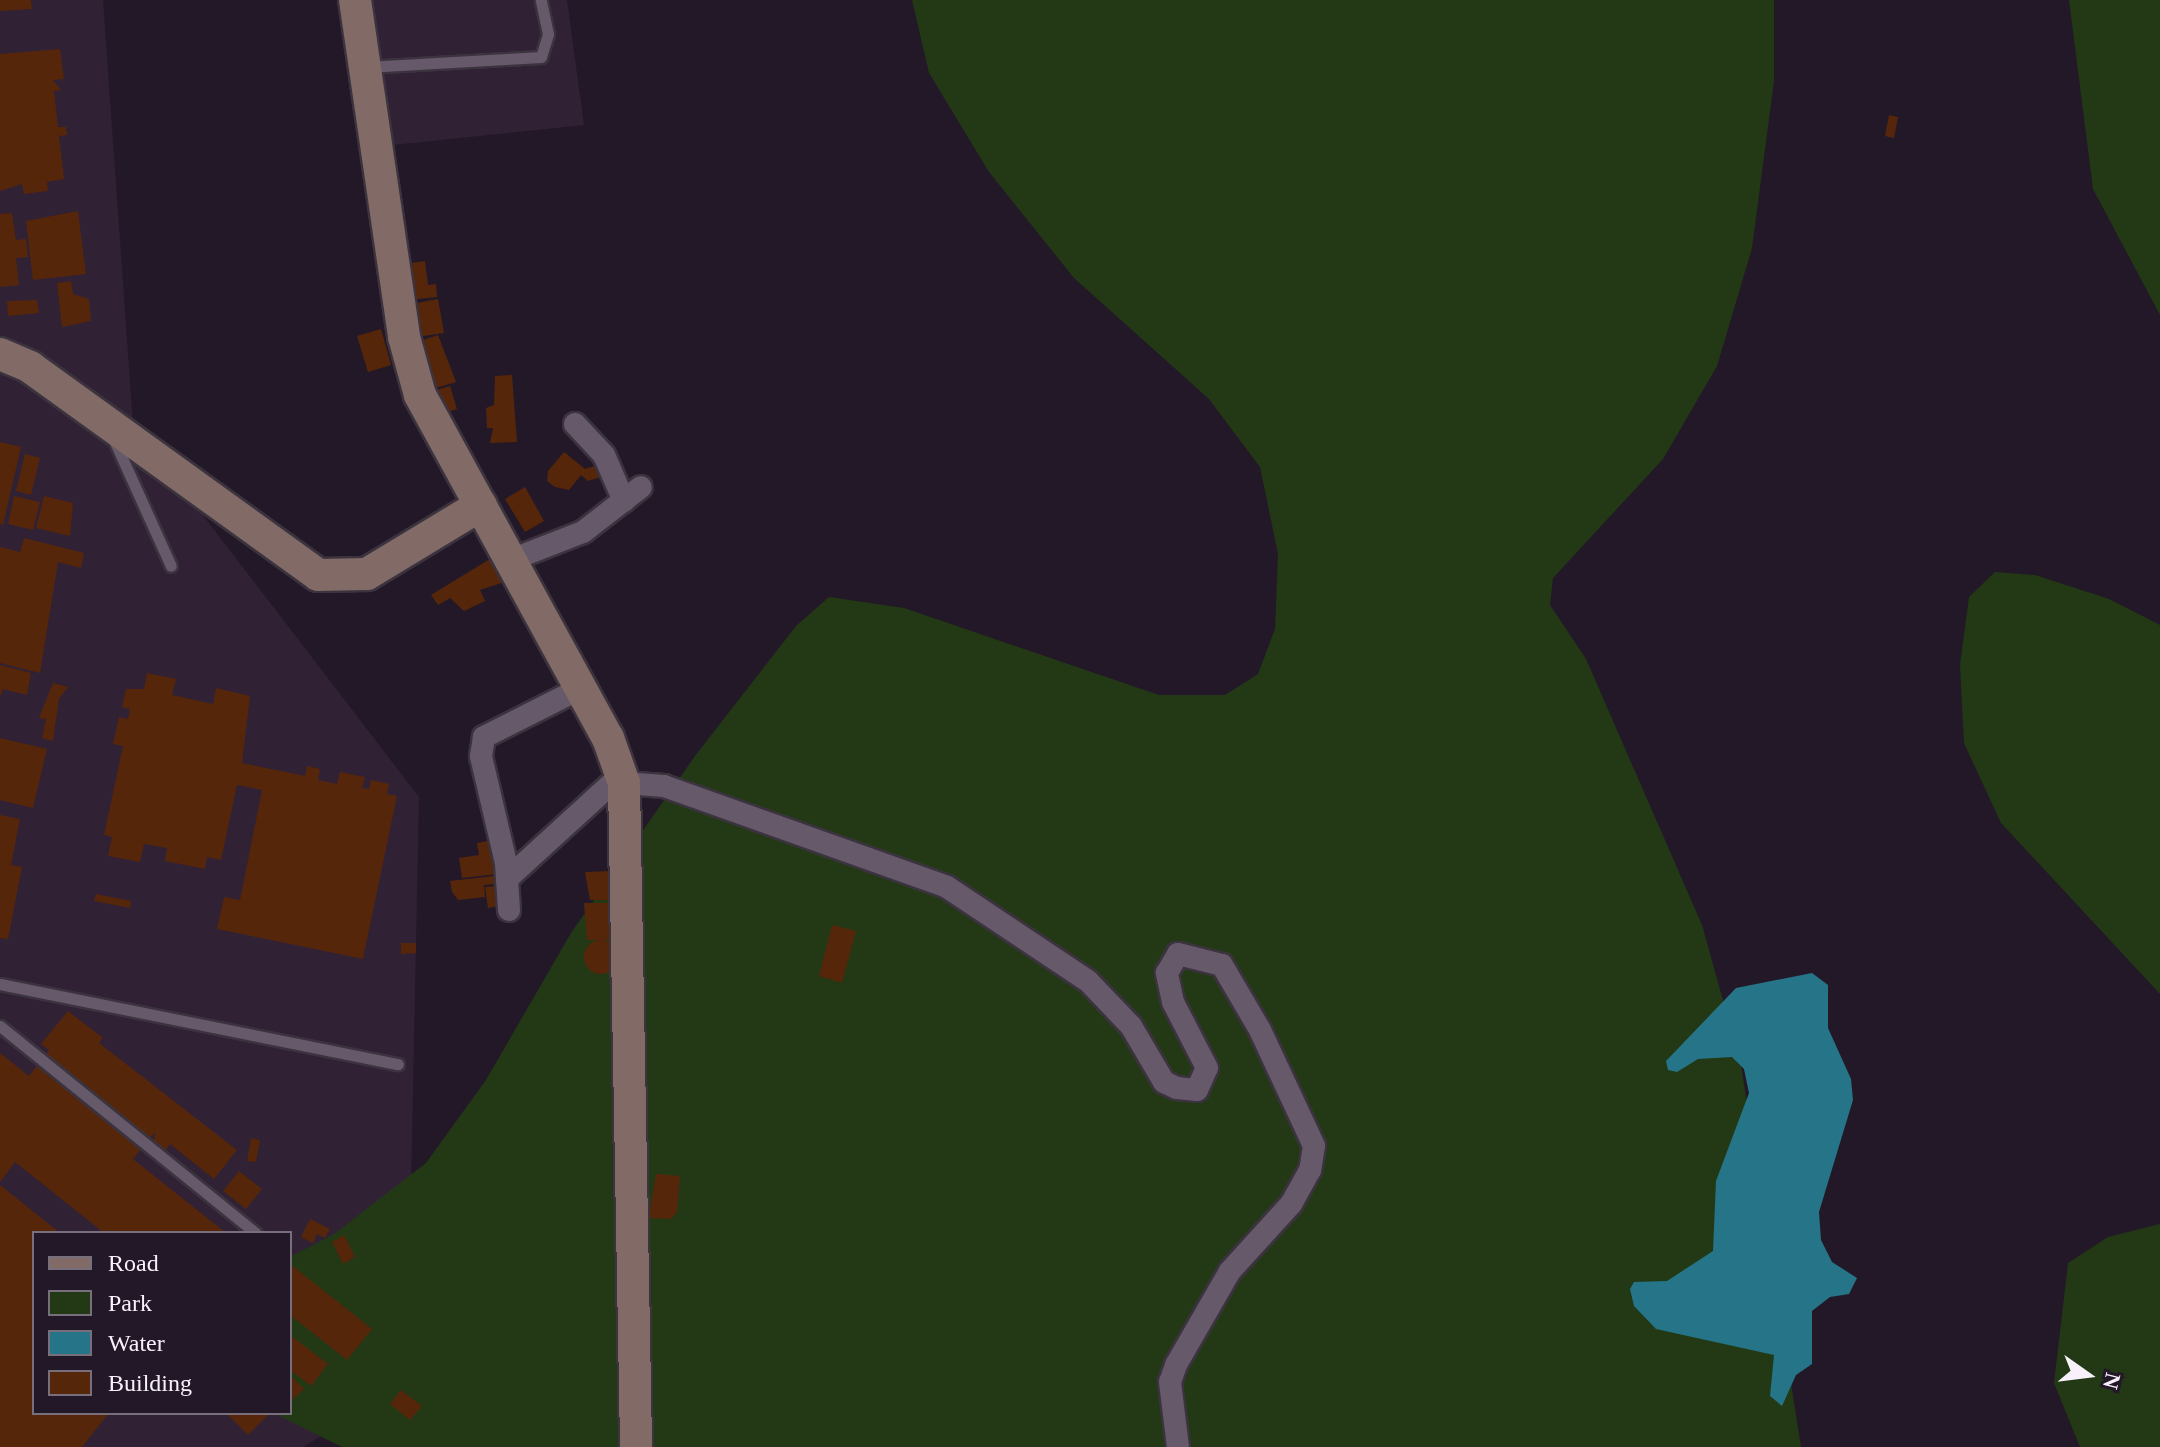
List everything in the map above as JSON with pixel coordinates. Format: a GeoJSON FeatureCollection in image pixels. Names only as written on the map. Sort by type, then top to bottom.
{"type":"FeatureCollection","features":[{"type":"Feature","properties":{"kind":"street"},"geometry":{"type":"LineString","coordinates":[[355,0],[404,337],[437,433],[481,505],[581,688],[623,779],[636,1447]]}},
{"type":"Feature","properties":{"kind":"street"},"geometry":{"type":"LineString","coordinates":[[0,354],[30,367],[318,575],[367,574],[481,505]]}},
{"type":"Feature","properties":{"kind":"street"},"geometry":{"type":"LineString","coordinates":[[511,560],[583,532],[633,494],[604,455],[575,424]]}},
{"type":"Feature","properties":{"kind":"street"},"geometry":{"type":"LineString","coordinates":[[509,910],[507,879],[481,756],[484,737],[581,688]]}},
{"type":"Feature","properties":{"kind":"street"},"geometry":{"type":"LineString","coordinates":[[507,879],[623,779]]}},
{"type":"Feature","properties":{"kind":"street"},"geometry":{"type":"LineString","coordinates":[[623,779],[664,786],[947,887],[1088,981],[1131,1026],[1164,1082],[1177,1088],[1197,1090],[1207,1068],[1173,1002],[1167,973],[1178,954],[1222,965],[1260,1030],[1314,1146],[1298,1193],[1230,1271],[1176,1365],[1170,1382],[1178,1447]]}},
{"type":"Feature","properties":{"kind":"lane"},"geometry":{"type":"LineString","coordinates":[[365,67],[541,57],[548,34],[541,0]]}},
{"type":"Feature","properties":{"kind":"lane"},"geometry":{"type":"LineString","coordinates":[[110,423],[171,566]]}},
{"type":"Feature","properties":{"kind":"lane"},"geometry":{"type":"LineString","coordinates":[[0,984],[398,1064]]}},
{"type":"Feature","properties":{"kind":"lane"},"geometry":{"type":"LineString","coordinates":[[0,1026],[254,1231]]}},
{"type":"Feature","properties":{"kind":"shaded area"},"geometry":{"type":"Polygon","coordinates":[[[0,0],[103,0],[133,424],[419,797],[407,1385],[303,1447],[0,1447],[0,0]]]}},
{"type":"Feature","properties":{"kind":"shaded area"},"geometry":{"type":"Polygon","coordinates":[[[362,0],[567,0],[584,125],[384,146],[362,0]]]}},
{"type":"Feature","properties":{"kind":"green space"},"geometry":{"type":"Polygon","coordinates":[[[912,0],[1774,0],[1774,81],[1752,248],[1717,366],[1663,459],[1553,578],[1550,605],[1586,659],[1702,925],[1741,1065],[1801,1447],[342,1447],[277,1415],[292,1415],[292,1256],[334,1234],[426,1163],[486,1080],[571,933],[695,756],[796,626],[829,597],[904,608],[1159,695],[1225,695],[1258,674],[1275,629],[1278,554],[1260,467],[1209,399],[1074,278],[989,172],[929,73],[912,0]]]}},
{"type":"Feature","properties":{"kind":"green space"},"geometry":{"type":"Polygon","coordinates":[[[2069,0],[2160,0],[2160,315],[2093,189],[2069,0]]]}},
{"type":"Feature","properties":{"kind":"green space"},"geometry":{"type":"Polygon","coordinates":[[[1995,572],[2035,575],[2109,599],[2160,625],[2160,994],[2001,823],[1964,743],[1960,665],[1969,597],[1995,572]]]}},
{"type":"Feature","properties":{"kind":"green space"},"geometry":{"type":"Polygon","coordinates":[[[2160,1224],[2160,1447],[2080,1447],[2054,1383],[2068,1263],[2108,1237],[2160,1224]]]}},
{"type":"Feature","properties":{"kind":"water"},"geometry":{"type":"Polygon","coordinates":[[[1812,973],[1828,985],[1828,1028],[1851,1079],[1853,1100],[1819,1212],[1821,1240],[1832,1262],[1857,1278],[1849,1294],[1830,1297],[1812,1311],[1812,1364],[1796,1375],[1782,1406],[1770,1396],[1774,1355],[1656,1329],[1634,1306],[1630,1289],[1634,1282],[1667,1281],[1713,1251],[1716,1181],[1749,1093],[1744,1069],[1732,1057],[1698,1059],[1677,1072],[1668,1070],[1666,1061],[1736,988],[1812,973]]]}},
{"type":"Feature","properties":{"kind":"building"},"geometry":{"type":"Polygon","coordinates":[[[0,0],[31,0],[32,9],[0,11],[0,0]]]}},
{"type":"Feature","properties":{"kind":"building"},"geometry":{"type":"Polygon","coordinates":[[[60,49],[64,79],[53,80],[61,90],[54,91],[58,127],[66,127],[67,135],[59,136],[64,179],[47,182],[48,191],[24,194],[22,184],[0,191],[0,54],[60,49]]]}},
{"type":"Feature","properties":{"kind":"building"},"geometry":{"type":"Polygon","coordinates":[[[1889,115],[1898,117],[1894,138],[1885,136],[1889,115]]]}},
{"type":"Feature","properties":{"kind":"building"},"geometry":{"type":"Polygon","coordinates":[[[78,211],[86,274],[33,280],[26,221],[78,211]]]}},
{"type":"Feature","properties":{"kind":"building"},"geometry":{"type":"Polygon","coordinates":[[[12,213],[16,240],[26,239],[28,257],[16,258],[19,285],[0,287],[0,214],[12,213]]]}},
{"type":"Feature","properties":{"kind":"building"},"geometry":{"type":"Polygon","coordinates":[[[425,261],[428,285],[436,284],[437,297],[409,300],[405,264],[425,261]]]}},
{"type":"Feature","properties":{"kind":"building"},"geometry":{"type":"Polygon","coordinates":[[[71,281],[73,294],[89,299],[91,321],[62,327],[57,283],[71,281]]]}},
{"type":"Feature","properties":{"kind":"building"},"geometry":{"type":"Polygon","coordinates":[[[438,299],[444,333],[417,337],[411,304],[438,299]]]}},
{"type":"Feature","properties":{"kind":"building"},"geometry":{"type":"Polygon","coordinates":[[[37,300],[39,313],[8,316],[7,301],[37,300]]]}},
{"type":"Feature","properties":{"kind":"building"},"geometry":{"type":"Polygon","coordinates":[[[381,329],[391,365],[368,372],[357,336],[381,329]]]}},
{"type":"Feature","properties":{"kind":"building"},"geometry":{"type":"Polygon","coordinates":[[[438,335],[456,382],[432,389],[417,342],[438,335]]]}},
{"type":"Feature","properties":{"kind":"building"},"geometry":{"type":"Polygon","coordinates":[[[512,375],[517,442],[490,443],[493,428],[487,428],[486,408],[494,405],[495,376],[512,375]]]}},
{"type":"Feature","properties":{"kind":"building"},"geometry":{"type":"Polygon","coordinates":[[[450,386],[457,409],[442,414],[433,391],[450,386]]]}},
{"type":"Feature","properties":{"kind":"building"},"geometry":{"type":"Polygon","coordinates":[[[0,442],[21,447],[3,525],[0,524],[0,442]]]}},
{"type":"Feature","properties":{"kind":"building"},"geometry":{"type":"Polygon","coordinates":[[[564,452],[585,469],[598,465],[601,477],[588,481],[581,475],[569,490],[555,487],[547,481],[548,471],[564,452]]]}},
{"type":"Feature","properties":{"kind":"building"},"geometry":{"type":"Polygon","coordinates":[[[25,454],[40,458],[31,495],[16,491],[25,454]]]}},
{"type":"Feature","properties":{"kind":"building"},"geometry":{"type":"Polygon","coordinates":[[[525,487],[544,521],[525,532],[505,499],[525,487]]]}},
{"type":"Feature","properties":{"kind":"building"},"geometry":{"type":"Polygon","coordinates":[[[14,496],[40,502],[33,530],[8,524],[14,496]]]}},
{"type":"Feature","properties":{"kind":"building"},"geometry":{"type":"Polygon","coordinates":[[[44,496],[73,503],[70,536],[36,528],[44,496]]]}},
{"type":"Feature","properties":{"kind":"building"},"geometry":{"type":"Polygon","coordinates":[[[24,538],[84,553],[81,568],[58,562],[40,673],[0,663],[0,547],[20,552],[24,538]]]}},
{"type":"Feature","properties":{"kind":"building"},"geometry":{"type":"Polygon","coordinates":[[[490,559],[504,582],[480,590],[485,601],[464,611],[450,598],[438,605],[431,595],[490,559]]]}},
{"type":"Feature","properties":{"kind":"building"},"geometry":{"type":"Polygon","coordinates":[[[0,665],[31,673],[27,695],[3,689],[0,697],[0,665]]]}},
{"type":"Feature","properties":{"kind":"building"},"geometry":{"type":"Polygon","coordinates":[[[147,673],[176,679],[172,695],[213,704],[216,688],[250,696],[242,763],[305,776],[307,766],[320,769],[318,780],[337,784],[340,772],[365,777],[362,788],[369,789],[371,780],[389,784],[387,794],[397,796],[363,959],[217,929],[224,897],[240,900],[262,790],[237,785],[221,860],[207,857],[205,869],[165,861],[167,848],[144,844],[140,862],[108,856],[112,837],[104,835],[123,746],[113,744],[119,717],[128,719],[130,709],[122,707],[126,689],[144,689],[147,673]]]}},
{"type":"Feature","properties":{"kind":"building"},"geometry":{"type":"Polygon","coordinates":[[[53,683],[68,687],[59,699],[53,741],[42,738],[46,719],[39,718],[53,683]]]}},
{"type":"Feature","properties":{"kind":"building"},"geometry":{"type":"Polygon","coordinates":[[[0,738],[47,749],[33,808],[0,800],[0,738]]]}},
{"type":"Feature","properties":{"kind":"building"},"geometry":{"type":"Polygon","coordinates":[[[0,815],[20,819],[11,865],[22,867],[8,939],[0,938],[0,815]]]}},
{"type":"Feature","properties":{"kind":"building"},"geometry":{"type":"Polygon","coordinates":[[[493,840],[497,874],[462,878],[459,858],[479,855],[477,843],[493,840]]]}},
{"type":"Feature","properties":{"kind":"building"},"geometry":{"type":"Polygon","coordinates":[[[613,871],[614,900],[590,900],[585,872],[613,871]]]}},
{"type":"Feature","properties":{"kind":"building"},"geometry":{"type":"Polygon","coordinates":[[[494,876],[496,884],[484,885],[485,897],[458,900],[452,892],[450,881],[494,876]]]}},
{"type":"Feature","properties":{"kind":"building"},"geometry":{"type":"Polygon","coordinates":[[[497,886],[500,906],[488,908],[485,887],[497,886]]]}},
{"type":"Feature","properties":{"kind":"building"},"geometry":{"type":"Polygon","coordinates":[[[96,894],[131,901],[130,908],[94,901],[96,894]]]}},
{"type":"Feature","properties":{"kind":"building"},"geometry":{"type":"Polygon","coordinates":[[[584,903],[615,903],[616,940],[587,940],[584,903]]]}},
{"type":"Feature","properties":{"kind":"building"},"geometry":{"type":"Polygon","coordinates":[[[832,925],[856,931],[842,983],[819,976],[832,925]]]}},
{"type":"Feature","properties":{"kind":"building"},"geometry":{"type":"Polygon","coordinates":[[[601,940],[613,945],[618,957],[613,969],[601,974],[589,969],[584,957],[589,945],[601,940]]]}},
{"type":"Feature","properties":{"kind":"building"},"geometry":{"type":"Polygon","coordinates":[[[401,943],[416,943],[416,953],[401,954],[401,943]]]}},
{"type":"Feature","properties":{"kind":"building"},"geometry":{"type":"Polygon","coordinates":[[[68,1011],[103,1038],[99,1043],[237,1150],[214,1179],[170,1144],[166,1150],[154,1141],[155,1132],[133,1159],[223,1231],[101,1231],[15,1162],[0,1182],[0,1053],[29,1076],[49,1050],[41,1044],[68,1011]]]}},
{"type":"Feature","properties":{"kind":"building"},"geometry":{"type":"Polygon","coordinates":[[[251,1138],[260,1140],[256,1162],[247,1161],[251,1138]]]}},
{"type":"Feature","properties":{"kind":"building"},"geometry":{"type":"Polygon","coordinates":[[[239,1171],[262,1189],[246,1209],[223,1191],[239,1171]]]}},
{"type":"Feature","properties":{"kind":"building"},"geometry":{"type":"Polygon","coordinates":[[[656,1174],[680,1176],[677,1212],[671,1219],[649,1218],[656,1174]]]}},
{"type":"Feature","properties":{"kind":"building"},"geometry":{"type":"Polygon","coordinates":[[[0,1185],[58,1231],[32,1231],[32,1415],[107,1415],[82,1447],[0,1447],[0,1185]]]}},
{"type":"Feature","properties":{"kind":"building"},"geometry":{"type":"Polygon","coordinates":[[[310,1219],[330,1229],[325,1238],[317,1234],[313,1243],[301,1237],[310,1219]]]}},
{"type":"Feature","properties":{"kind":"building"},"geometry":{"type":"Polygon","coordinates":[[[344,1235],[355,1257],[343,1264],[332,1242],[344,1235]]]}},
{"type":"Feature","properties":{"kind":"building"},"geometry":{"type":"Polygon","coordinates":[[[292,1266],[372,1329],[347,1360],[292,1317],[292,1266]]]}},
{"type":"Feature","properties":{"kind":"building"},"geometry":{"type":"Polygon","coordinates":[[[292,1337],[328,1364],[311,1386],[292,1372],[292,1337]]]}},
{"type":"Feature","properties":{"kind":"building"},"geometry":{"type":"Polygon","coordinates":[[[292,1377],[304,1389],[292,1400],[292,1377]]]}},
{"type":"Feature","properties":{"kind":"building"},"geometry":{"type":"Polygon","coordinates":[[[401,1390],[422,1406],[410,1420],[390,1404],[401,1390]]]}},
{"type":"Feature","properties":{"kind":"building"},"geometry":{"type":"Polygon","coordinates":[[[228,1415],[268,1415],[248,1435],[228,1415]]]}}]}
